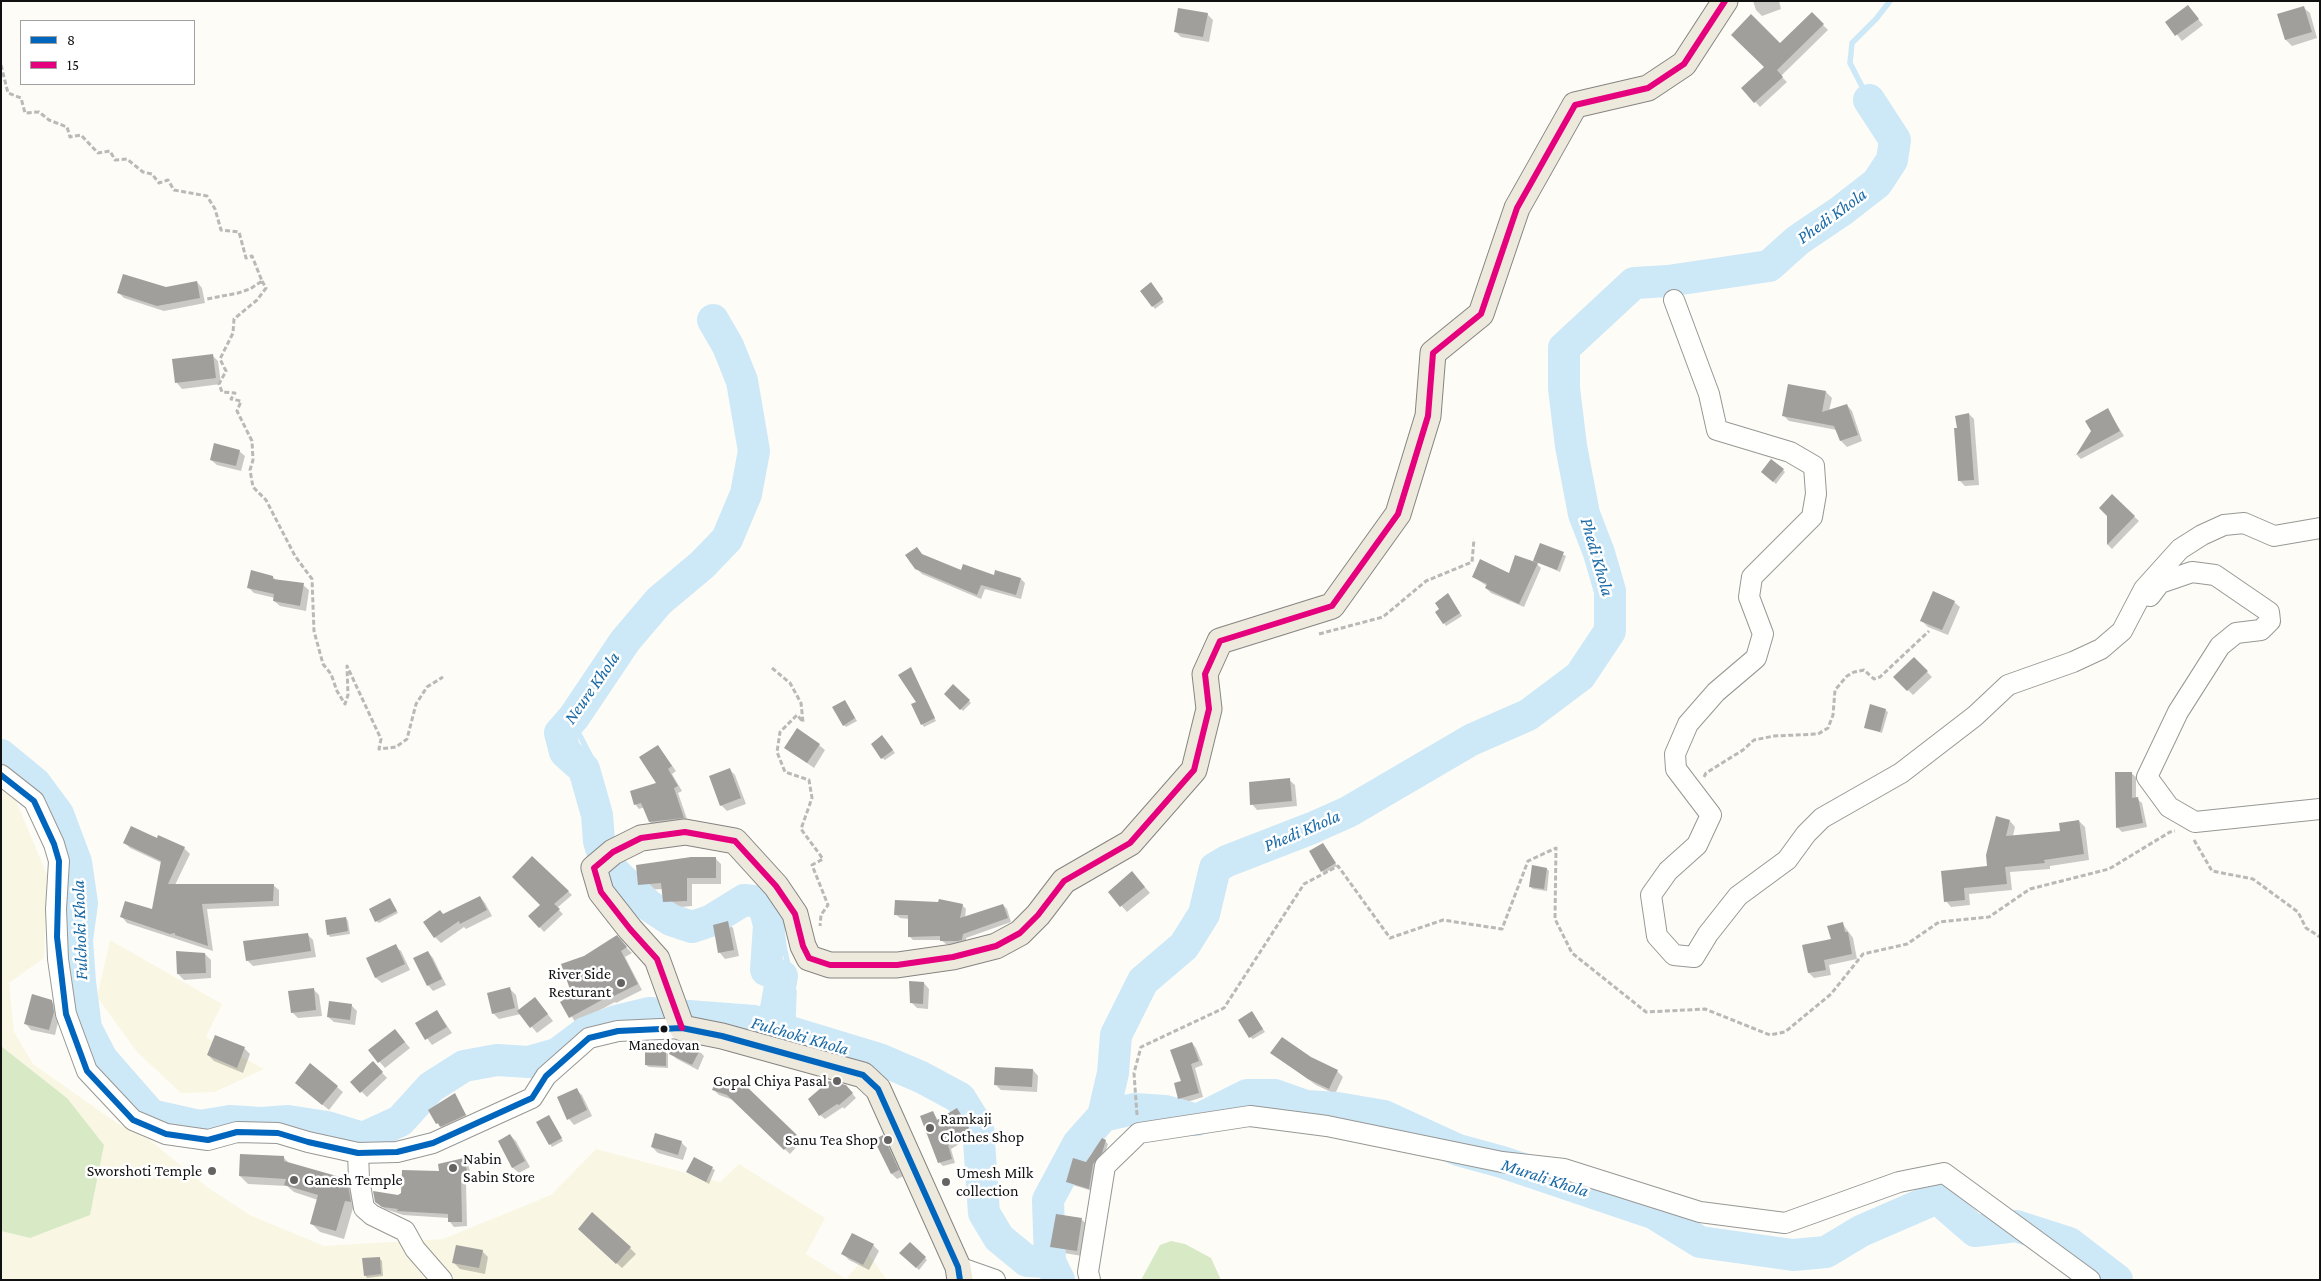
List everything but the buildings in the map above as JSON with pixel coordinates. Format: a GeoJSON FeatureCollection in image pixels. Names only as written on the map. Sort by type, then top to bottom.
{"type":"FeatureCollection","features":[{"type":"Feature","properties":{"kind":"main road"},"geometry":{"type":"LineString","coordinates":[[959,1273],[878,1090],[863,1075],[722,1036],[682,1028],[657,959],[601,892],[594,868],[614,852],[641,838],[685,832],[735,841],[776,886],[795,914],[803,946],[809,958],[830,965],[897,965],[953,957],[996,946],[1020,933],[1038,915],[1064,881],[1130,843],[1194,770],[1209,709],[1205,674],[1220,641],[1332,606],[1398,514],[1428,416],[1433,353],[1481,314],[1517,208],[1575,105],[1648,88],[1684,64],[1725,1]]}},
{"type":"Feature","properties":{"kind":"street"},"geometry":{"type":"LineString","coordinates":[[1674,300],[1709,394],[1717,430],[1790,452],[1814,466],[1816,494],[1812,517],[1752,577],[1749,597],[1763,634],[1756,658],[1716,692],[1688,724],[1675,754],[1676,769],[1711,815],[1697,845],[1668,871],[1651,895],[1657,936],[1674,956],[1694,957],[1708,934],[1738,896],[1787,860],[1806,834],[1822,818],[1901,773],[1975,716],[2008,685],[2073,662],[2101,649],[2122,631],[2160,583],[2192,572],[2215,575],[2268,612],[2270,621],[2262,630],[2236,633],[2220,646],[2178,712],[2147,777],[2169,807],[2191,826],[2320,809]]}},
{"type":"Feature","properties":{"kind":"street"},"geometry":{"type":"LineString","coordinates":[[2122,631],[2144,589],[2180,549],[2202,535],[2224,525],[2244,524],[2274,536],[2320,528]]}},
{"type":"Feature","properties":{"kind":"street"},"geometry":{"type":"LineString","coordinates":[[1,775],[34,802],[54,844],[59,861],[56,909],[58,959],[66,1014],[87,1071],[133,1120],[166,1134],[208,1140],[237,1132],[278,1133],[358,1153],[397,1152],[433,1142],[532,1098],[546,1076],[589,1038],[618,1031],[682,1028]]}},
{"type":"Feature","properties":{"kind":"street"},"geometry":{"type":"LineString","coordinates":[[1090,1280],[1088,1272],[1105,1166],[1139,1133],[1250,1116],[1327,1126],[1502,1162],[1564,1169],[1700,1212],[1785,1223],[1898,1182],[1944,1173],[2090,1280]]}},
{"type":"Feature","properties":{"kind":"street"},"geometry":{"type":"LineString","coordinates":[[358,1153],[358,1180],[364,1208],[372,1215],[405,1231],[415,1249],[442,1280]]}},
{"type":"Feature","properties":{"kind":"street"},"geometry":{"type":"LineString","coordinates":[[959,1273],[995,1280]]}},
{"type":"Feature","properties":{"kind":"path"},"geometry":{"type":"LineString","coordinates":[[1,65],[8,93],[21,98],[26,113],[39,112],[49,120],[67,127],[70,137],[81,135],[98,153],[110,151],[115,160],[127,159],[143,172],[152,174],[159,184],[168,180],[174,190],[207,196],[215,209],[221,230],[239,232],[246,258],[252,256],[266,288],[257,300],[234,319],[233,333],[220,359],[226,371],[219,384],[222,392],[235,392],[231,399],[242,401],[237,411],[252,441],[253,460],[250,470],[253,487],[266,500],[295,556],[312,579],[314,631],[323,664],[331,674],[337,692],[345,704],[348,695],[347,666],[381,740],[379,749],[396,747],[407,739],[416,704],[427,687],[443,678]]}},
{"type":"Feature","properties":{"kind":"path"},"geometry":{"type":"LineString","coordinates":[[207,299],[238,293],[250,289],[262,281]]}},
{"type":"Feature","properties":{"kind":"path"},"geometry":{"type":"LineString","coordinates":[[1312,636],[1383,617],[1426,580],[1472,562],[1474,539]]}},
{"type":"Feature","properties":{"kind":"path"},"geometry":{"type":"LineString","coordinates":[[1691,790],[1702,783],[1706,772],[1742,750],[1754,740],[1774,736],[1818,734],[1828,728],[1833,714],[1835,690],[1847,676],[1864,670],[1874,679],[1880,677],[1928,631]]}},
{"type":"Feature","properties":{"kind":"path"},"geometry":{"type":"LineString","coordinates":[[772,668],[790,683],[801,703],[803,722],[797,715],[780,732],[777,752],[785,772],[809,780],[812,798],[801,828],[823,860],[812,865],[828,905],[821,915],[821,924],[803,946]]}},
{"type":"Feature","properties":{"kind":"path"},"geometry":{"type":"LineString","coordinates":[[1135,1097],[1134,1074],[1141,1047],[1224,1008],[1304,884],[1338,866],[1390,938],[1443,920],[1502,928],[1528,861],[1556,848],[1555,919],[1572,954],[1646,1012],[1704,1008],[1770,1035],[1785,1032],[1831,994],[1863,954],[1907,944],[1939,922],[1989,917],[2030,889],[2109,869],[2170,832],[2191,826],[2212,870],[2253,879],[2298,912],[2306,928],[2320,937]]}},
{"type":"Feature","properties":{"kind":"shaded area"},"geometry":{"type":"Polygon","coordinates":[[[1,787],[15,798],[47,875],[44,958],[9,983],[14,1032],[33,1064],[117,1123],[150,1140],[207,1187],[250,1215],[324,1246],[443,1239],[551,1195],[596,1149],[720,1182],[739,1164],[825,1218],[806,1254],[846,1279],[868,1253],[887,1280],[1,1280],[1,1231],[30,1238],[67,1098],[1,1046],[1,787]]]}},
{"type":"Feature","properties":{"kind":"shaded area"},"geometry":{"type":"Polygon","coordinates":[[[110,940],[222,1004],[206,1037],[264,1069],[215,1092],[181,1093],[137,1052],[97,997],[110,940]]]}},
{"type":"Feature","properties":{"kind":"green space"},"geometry":{"type":"Polygon","coordinates":[[[1,1046],[67,1098],[104,1145],[90,1215],[30,1238],[1,1231],[1,1046]]]}},
{"type":"Feature","properties":{"kind":"green space"},"geometry":{"type":"Polygon","coordinates":[[[1171,1241],[1185,1244],[1211,1258],[1221,1280],[1141,1280],[1160,1245],[1171,1241]]]}},
{"type":"Feature","properties":{"kind":"waterway"},"geometry":{"type":"LineString","coordinates":[[1869,100],[1850,63],[1852,43],[1876,19],[1890,1]]}},
{"type":"Feature","properties":{"kind":"waterway","name":"Phedi Khola"},"geometry":{"type":"LineString","coordinates":[[1103,1116],[1113,1073],[1116,1035],[1143,981],[1184,946],[1204,914],[1215,868],[1227,861],[1348,812],[1471,740],[1528,715],[1580,676],[1610,631],[1610,591],[1599,553],[1584,514],[1571,446],[1564,388],[1564,348],[1634,283],[1668,281],[1769,266],[1798,240],[1841,211],[1877,183],[1892,160],[1895,140],[1869,100]]}},
{"type":"Feature","properties":{"kind":"waterway","name":"Neure Khola"},"geometry":{"type":"LineString","coordinates":[[713,320],[728,346],[742,381],[754,451],[746,494],[727,539],[702,565],[659,601],[625,641],[574,717],[560,733],[565,752],[584,769],[597,815],[599,841],[606,864],[648,905],[671,920],[692,927],[710,921],[744,900],[763,902],[769,925],[766,970],[782,976],[774,1019],[775,1027]]}},
{"type":"Feature","properties":{"kind":"waterway","name":"Neure Khola"},"geometry":{"type":"LineString","coordinates":[[574,717],[577,730],[591,757],[587,845]]}},
{"type":"Feature","properties":{"kind":"waterway","name":"Fulchoki Khola"},"geometry":{"type":"LineString","coordinates":[[1,755],[35,783],[58,814],[76,862],[82,903],[77,940],[86,1028],[102,1059],[151,1115],[200,1126],[230,1121],[261,1123],[288,1121],[327,1127],[363,1138],[400,1121],[431,1087],[464,1066],[497,1060],[529,1062],[557,1054],[585,1033],[616,1021],[649,1013],[754,1021],[879,1059],[921,1077],[960,1098],[978,1127],[984,1213],[999,1238],[1027,1261],[1050,1262]]}},
{"type":"Feature","properties":{"kind":"waterway","name":"Neure Khola"},"geometry":{"type":"LineString","coordinates":[[616,886],[665,927],[688,932],[710,924],[742,903],[766,896],[779,907],[784,947],[794,992],[793,1019],[799,1036]]}},
{"type":"Feature","properties":{"kind":"waterway","name":"Murali Khola"},"geometry":{"type":"LineString","coordinates":[[1059,1280],[1050,1262],[1048,1200],[1078,1144],[1103,1116],[1134,1109],[1165,1111],[1197,1120],[1247,1095],[1275,1095],[1306,1106],[1337,1108],[1384,1116],[1458,1150],[1502,1162],[1653,1213],[1700,1242],[1793,1255],[1826,1252],[1861,1231],[1937,1198],[1975,1231],[2016,1226],[2069,1243],[2117,1280]]}},
{"type":"Feature","properties":{"kind":"transit line","name":"15"},"geometry":{"type":"LineString","coordinates":[[682,1028],[657,959],[601,892],[594,868],[613,852],[641,838],[685,832],[735,841],[776,886],[795,914],[803,946],[809,958],[830,965],[897,965],[953,957],[996,946],[1020,933],[1038,915],[1064,881],[1130,843],[1194,770],[1209,709],[1205,674],[1220,641],[1332,606],[1398,514],[1428,416],[1433,353],[1481,314],[1517,208],[1575,105],[1648,88],[1684,64],[1725,1]]}},
{"type":"Feature","properties":{"kind":"transit line","name":"8"},"geometry":{"type":"LineString","coordinates":[[1,775],[34,801],[54,844],[59,861],[57,937],[66,1014],[87,1071],[133,1120],[166,1134],[208,1140],[237,1132],[278,1133],[358,1153],[397,1152],[433,1143],[532,1098],[546,1076],[589,1038],[618,1031],[682,1028],[722,1036],[863,1075],[878,1089],[958,1267],[960,1280]]}},
{"type":"Feature","properties":{"kind":"place","name":"River Side Resturant"},"geometry":{"type":"Point","coordinates":[621,983]}},
{"type":"Feature","properties":{"kind":"place","name":"Manedovan"},"geometry":{"type":"Point","coordinates":[664,1029]}},
{"type":"Feature","properties":{"kind":"place","name":"Gopal Chiya Pasal"},"geometry":{"type":"Point","coordinates":[837,1081]}},
{"type":"Feature","properties":{"kind":"place","name":"Ramkaji Clothes Shop"},"geometry":{"type":"Point","coordinates":[930,1128]}},
{"type":"Feature","properties":{"kind":"place","name":"Sanu Tea Shop"},"geometry":{"type":"Point","coordinates":[888,1140]}},
{"type":"Feature","properties":{"kind":"place","name":"Nabin Sabin Store"},"geometry":{"type":"Point","coordinates":[453,1168]}},
{"type":"Feature","properties":{"kind":"place","name":"Sworshoti Temple"},"geometry":{"type":"Point","coordinates":[212,1171]}},
{"type":"Feature","properties":{"kind":"place","name":"Ganesh Temple"},"geometry":{"type":"Point","coordinates":[294,1180]}},
{"type":"Feature","properties":{"kind":"place","name":"Umesh Milk collection"},"geometry":{"type":"Point","coordinates":[946,1182]}}]}
